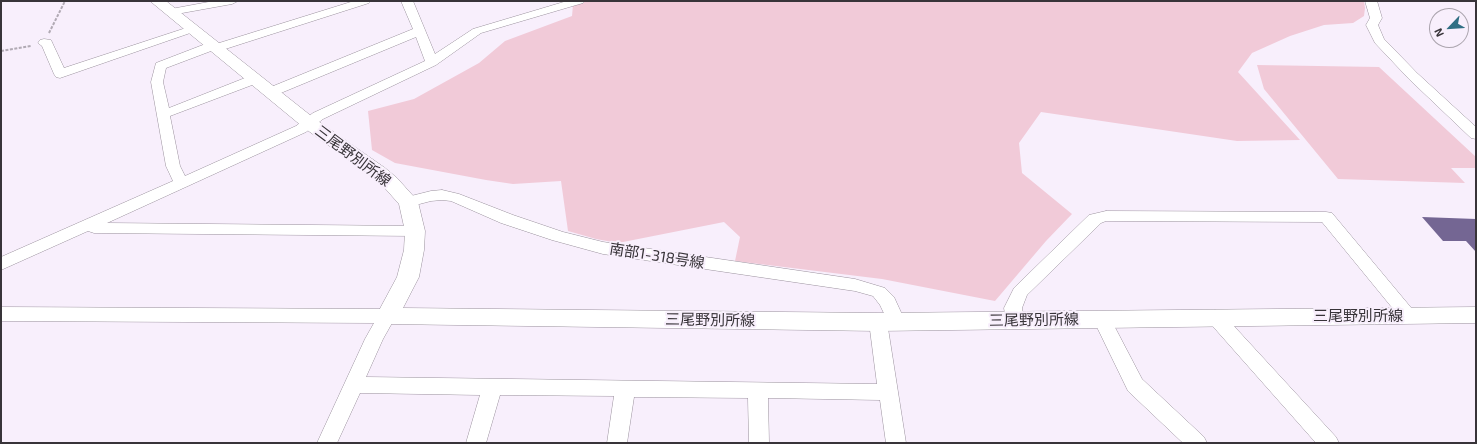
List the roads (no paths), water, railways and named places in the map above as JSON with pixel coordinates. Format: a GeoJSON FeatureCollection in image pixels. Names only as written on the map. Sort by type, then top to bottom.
{"type":"FeatureCollection","features":[{"type":"Feature","properties":{"kind":"main road","name":"三尾野別所線"},"geometry":{"type":"LineString","coordinates":[[157,1],[270,92],[378,172],[390,182],[408,202],[415,231],[414,250],[408,277],[387,316],[887,322],[1476,315]]}},
{"type":"Feature","properties":{"kind":"street"},"geometry":{"type":"LineString","coordinates":[[171,12],[232,1]]}},
{"type":"Feature","properties":{"kind":"street"},"geometry":{"type":"LineString","coordinates":[[182,182],[177,176],[173,166],[158,82],[160,66],[213,47],[365,1]]}},
{"type":"Feature","properties":{"kind":"street"},"geometry":{"type":"LineString","coordinates":[[407,1],[432,62]]}},
{"type":"Feature","properties":{"kind":"street"},"geometry":{"type":"LineString","coordinates":[[1,264],[301,129],[318,116],[432,62],[478,31],[578,1]]}},
{"type":"Feature","properties":{"kind":"street"},"geometry":{"type":"LineString","coordinates":[[1371,1],[1376,18],[1372,25],[1379,40],[1412,76],[1476,134]]}},
{"type":"Feature","properties":{"kind":"street"},"geometry":{"type":"LineString","coordinates":[[44,42],[47,43],[60,74],[192,29]]}},
{"type":"Feature","properties":{"kind":"street"},"geometry":{"type":"LineString","coordinates":[[270,92],[419,31]]}},
{"type":"Feature","properties":{"kind":"street"},"geometry":{"type":"LineString","coordinates":[[164,114],[255,79]]}},
{"type":"Feature","properties":{"kind":"street","name":"南部1-318号線"},"geometry":{"type":"LineString","coordinates":[[408,202],[430,196],[442,195],[454,197],[507,219],[558,236],[603,248],[855,285],[879,292],[888,302],[888,392],[896,443]]}},
{"type":"Feature","properties":{"kind":"street"},"geometry":{"type":"LineString","coordinates":[[1015,320],[1013,308],[1020,292],[1095,219],[1106,216],[1326,217],[1409,316]]}},
{"type":"Feature","properties":{"kind":"street"},"geometry":{"type":"LineString","coordinates":[[90,224],[94,228],[415,231]]}},
{"type":"Feature","properties":{"kind":"street"},"geometry":{"type":"LineString","coordinates":[[1,314],[387,316],[374,339],[327,443]]}},
{"type":"Feature","properties":{"kind":"street"},"geometry":{"type":"LineString","coordinates":[[1215,317],[1329,443]]}},
{"type":"Feature","properties":{"kind":"street"},"geometry":{"type":"LineString","coordinates":[[1102,319],[1135,385],[1197,443]]}},
{"type":"Feature","properties":{"kind":"street"},"geometry":{"type":"LineString","coordinates":[[354,385],[758,392],[888,392]]}},
{"type":"Feature","properties":{"kind":"street"},"geometry":{"type":"LineString","coordinates":[[476,443],[492,387]]}},
{"type":"Feature","properties":{"kind":"street"},"geometry":{"type":"LineString","coordinates":[[617,443],[625,389]]}},
{"type":"Feature","properties":{"kind":"street"},"geometry":{"type":"LineString","coordinates":[[758,392],[759,443]]}}]}
